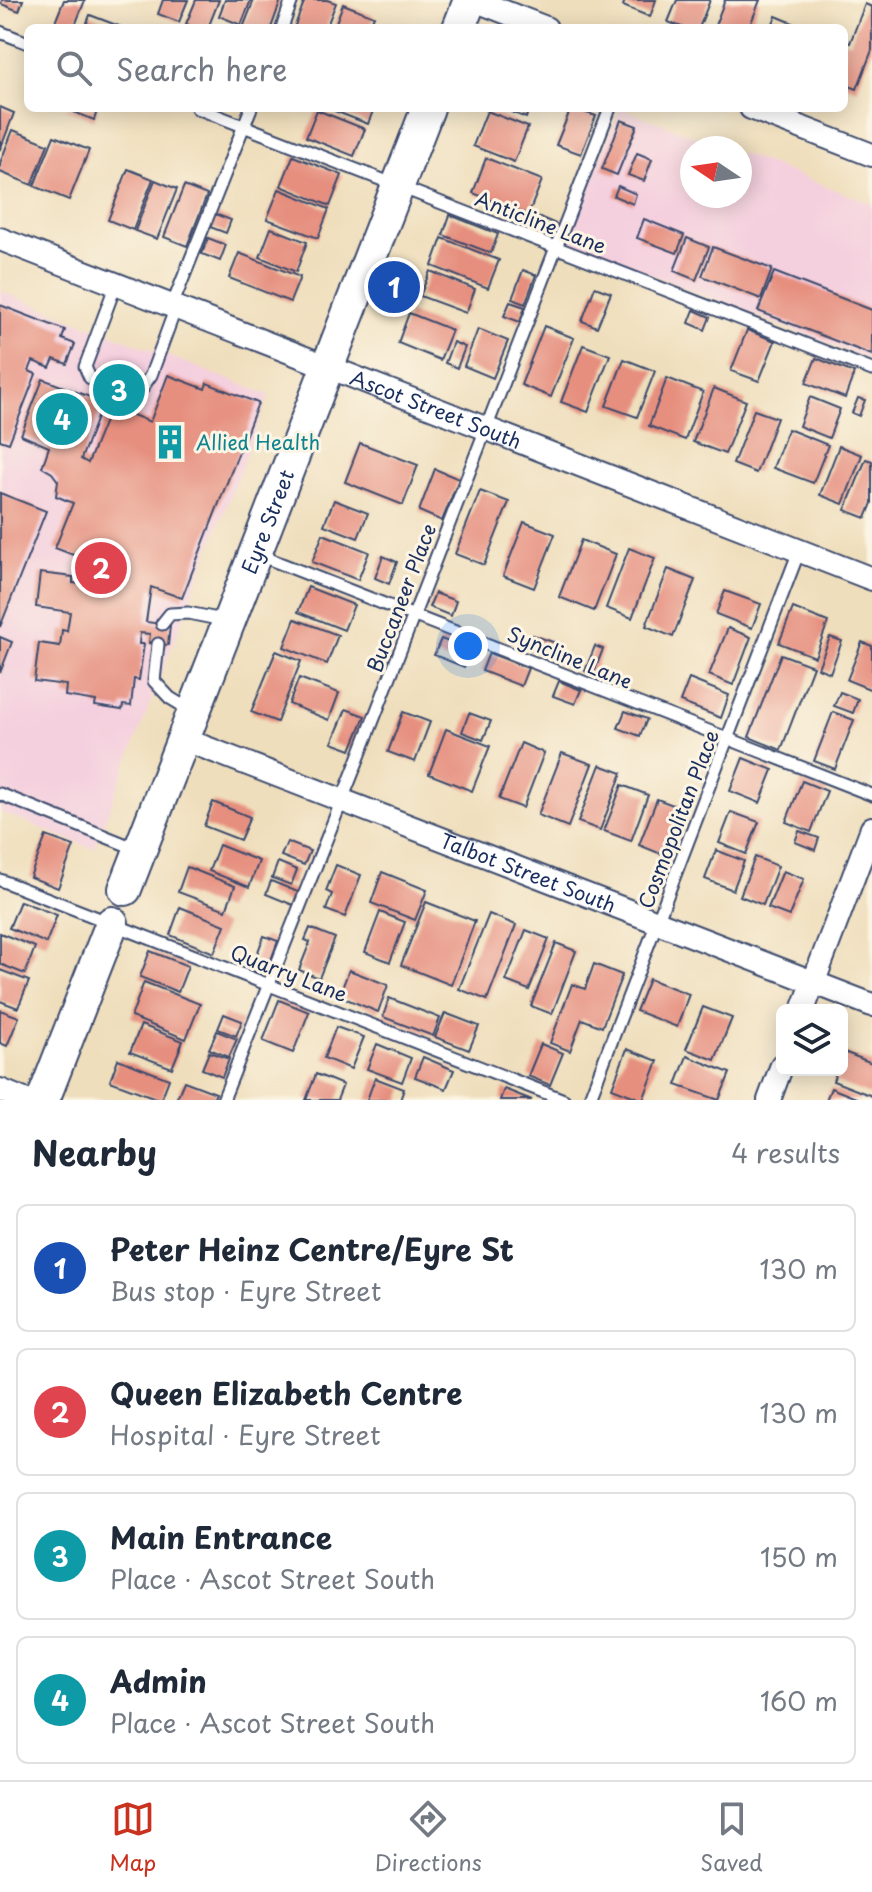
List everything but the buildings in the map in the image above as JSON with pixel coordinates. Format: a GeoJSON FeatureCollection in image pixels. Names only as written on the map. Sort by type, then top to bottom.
{"type":"FeatureCollection","features":[{"type":"Feature","properties":{"kind":"main road"},"geometry":{"type":"LineString","coordinates":[[461,24],[472,0]]}},
{"type":"Feature","properties":{"kind":"main road","name":"Eyre Street"},"geometry":{"type":"LineString","coordinates":[[125,889],[426,112]]}},
{"type":"Feature","properties":{"kind":"main road"},"geometry":{"type":"LineString","coordinates":[[43,1100],[112,923]]}},
{"type":"Feature","properties":{"kind":"street"},"geometry":{"type":"LineString","coordinates":[[472,0],[535,24]]}},
{"type":"Feature","properties":{"kind":"street"},"geometry":{"type":"LineString","coordinates":[[761,112],[872,155]]}},
{"type":"Feature","properties":{"kind":"street","name":"Ascot Street South"},"geometry":{"type":"LineString","coordinates":[[0,239],[872,579]]}},
{"type":"Feature","properties":{"kind":"street","name":"Talbot Street South"},"geometry":{"type":"LineString","coordinates":[[188,726],[341,801],[872,1005]]}},
{"type":"Feature","properties":{"kind":"street"},"geometry":{"type":"LineString","coordinates":[[805,1004],[872,828]]}},
{"type":"Feature","properties":{"kind":"street"},"geometry":{"type":"LineString","coordinates":[[769,1100],[778,1076]]}},
{"type":"Feature","properties":{"kind":"street"},"geometry":{"type":"LineString","coordinates":[[0,1090],[24,1100]]}},
{"type":"Feature","properties":{"kind":"lane"},"geometry":{"type":"LineString","coordinates":[[283,24],[292,0]]}},
{"type":"Feature","properties":{"kind":"lane"},"geometry":{"type":"LineString","coordinates":[[0,32],[24,41]]}},
{"type":"Feature","properties":{"kind":"lane","name":"Anticline Lane"},"geometry":{"type":"LineString","coordinates":[[207,112],[872,370]]}},
{"type":"Feature","properties":{"kind":"lane"},"geometry":{"type":"LineString","coordinates":[[128,393],[138,394],[151,375],[250,112]]}},
{"type":"Feature","properties":{"kind":"lane","name":"Buccaneer Place"},"geometry":{"type":"LineString","coordinates":[[223,1100],[608,112]]}},
{"type":"Feature","properties":{"kind":"lane"},"geometry":{"type":"LineString","coordinates":[[110,386],[90,378],[85,367],[116,284]]}},
{"type":"Feature","properties":{"kind":"lane","name":"Cosmopolitan Place"},"geometry":{"type":"LineString","coordinates":[[589,1100],[799,551]]}},
{"type":"Feature","properties":{"kind":"lane","name":"Syncline Lane"},"geometry":{"type":"LineString","coordinates":[[255,553],[872,795]]}},
{"type":"Feature","properties":{"kind":"lane"},"geometry":{"type":"LineString","coordinates":[[162,624],[170,614],[179,613],[229,621]]}},
{"type":"Feature","properties":{"kind":"lane"},"geometry":{"type":"LineString","coordinates":[[158,644],[154,681],[170,698],[188,726]]}},
{"type":"Feature","properties":{"kind":"lane"},"geometry":{"type":"LineString","coordinates":[[0,794],[140,851]]}},
{"type":"Feature","properties":{"kind":"lane","name":"Quarry Lane"},"geometry":{"type":"LineString","coordinates":[[0,880],[564,1100]]}},
{"type":"Feature","properties":{"kind":"shaded area"},"geometry":{"type":"Polygon","coordinates":[[[618,112],[631,112],[694,136],[680,136],[680,208],[752,208],[752,158],[872,204],[872,361],[568,242],[618,112]]]}},
{"type":"Feature","properties":{"kind":"shaded area"},"geometry":{"type":"Polygon","coordinates":[[[0,291],[269,395],[94,849],[0,812],[0,291]]]}},
{"type":"Feature","properties":{"kind":"place","name":"Peter Heinz Centre/Eyre St"},"geometry":{"type":"Point","coordinates":[394,287]}},
{"type":"Feature","properties":{"kind":"place","name":"Main Entrance"},"geometry":{"type":"Point","coordinates":[119,390]}},
{"type":"Feature","properties":{"kind":"place","name":"Admin"},"geometry":{"type":"Point","coordinates":[62,419]}},
{"type":"Feature","properties":{"kind":"place","name":"Allied Health"},"geometry":{"type":"Point","coordinates":[170,442]}},
{"type":"Feature","properties":{"kind":"place","name":"Queen Elizabeth Centre"},"geometry":{"type":"Point","coordinates":[101,568]}}]}
